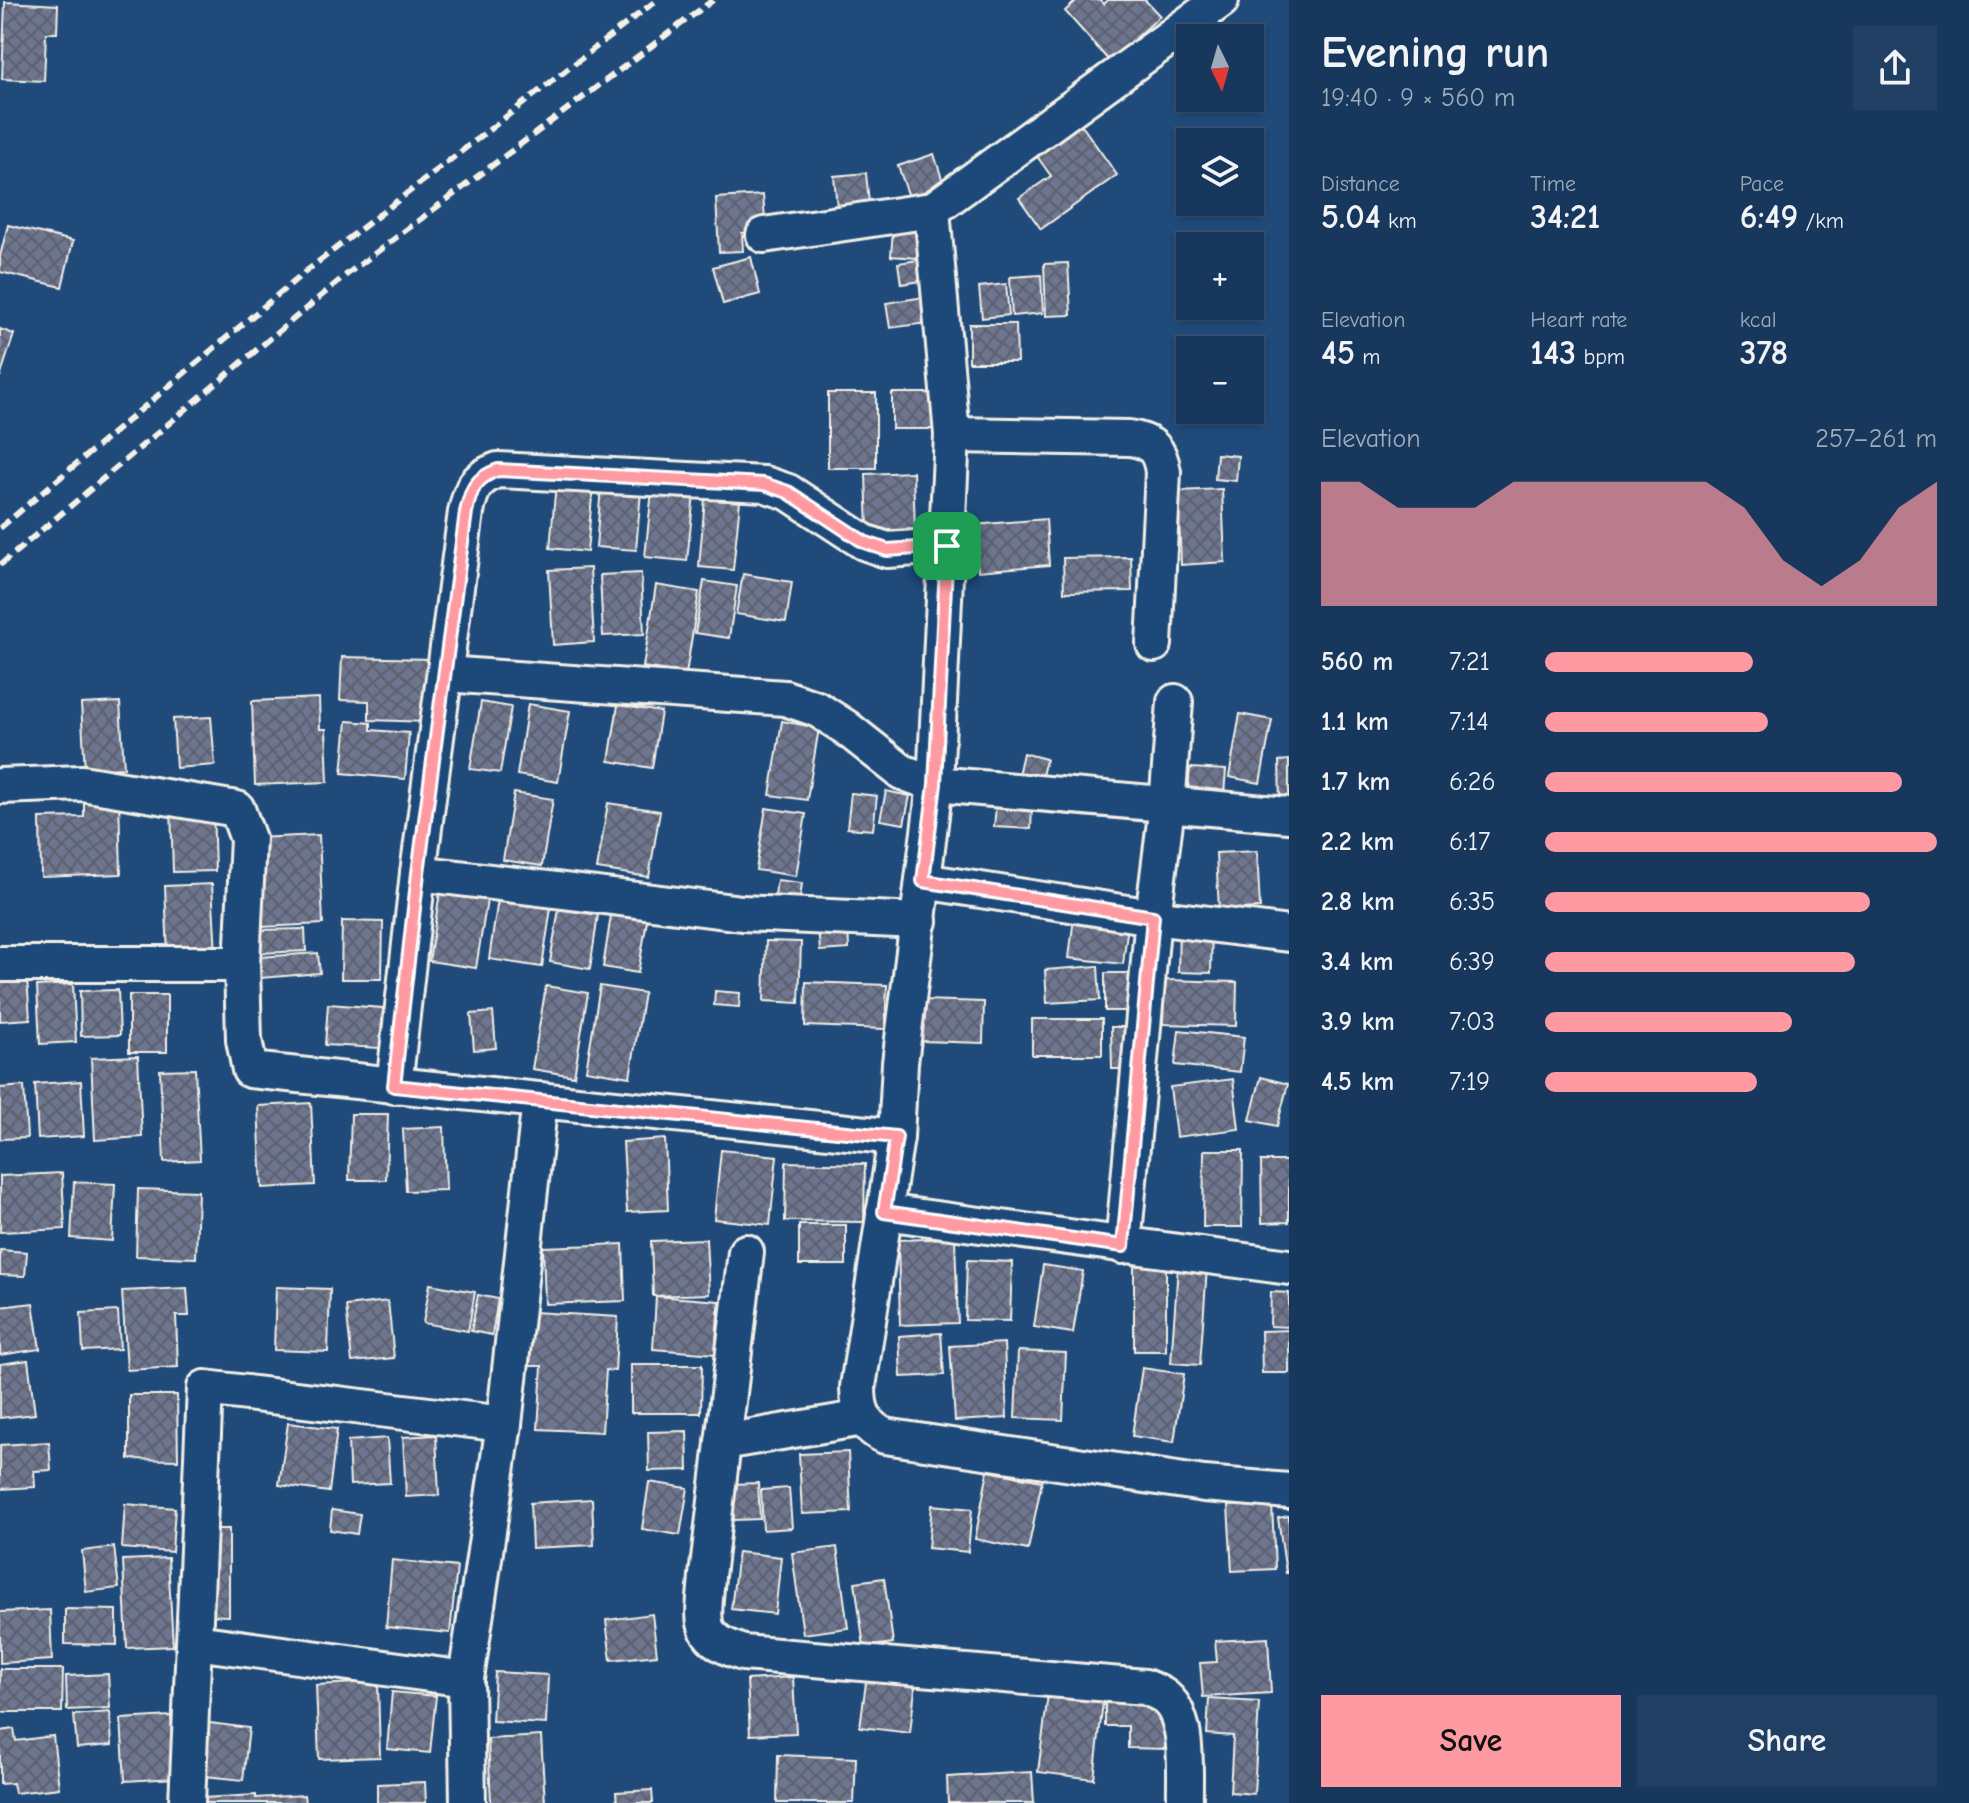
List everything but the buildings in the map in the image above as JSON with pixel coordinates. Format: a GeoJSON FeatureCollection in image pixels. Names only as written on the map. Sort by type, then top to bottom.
{"type":"FeatureCollection","features":[{"type":"Feature","properties":{"kind":"street"},"geometry":{"type":"LineString","coordinates":[[764,235],[932,210],[1221,0]]}},
{"type":"Feature","properties":{"kind":"street"},"geometry":{"type":"LineString","coordinates":[[932,210],[952,435],[935,784],[900,1063],[896,1137],[858,1403],[863,1418],[872,1430],[885,1436],[1204,1484],[1289,1491]]}},
{"type":"Feature","properties":{"kind":"street"},"geometry":{"type":"LineString","coordinates":[[952,435],[1129,438],[1156,448],[1161,456],[1163,472],[1154,644]]}},
{"type":"Feature","properties":{"kind":"street"},"geometry":{"type":"LineString","coordinates":[[394,1086],[418,873],[466,512],[471,489],[481,476],[498,470],[764,484],[788,492],[846,531],[875,546],[887,550],[947,546]]}},
{"type":"Feature","properties":{"kind":"street"},"geometry":{"type":"LineString","coordinates":[[445,674],[785,698],[817,709],[902,772],[935,784],[1289,815]]}},
{"type":"Feature","properties":{"kind":"street"},"geometry":{"type":"LineString","coordinates":[[1123,1246],[1175,702]]}},
{"type":"Feature","properties":{"kind":"street"},"geometry":{"type":"LineString","coordinates":[[0,786],[82,783],[237,809],[248,839],[242,964],[244,1040],[250,1070],[896,1137]]}},
{"type":"Feature","properties":{"kind":"street"},"geometry":{"type":"LineString","coordinates":[[418,873],[742,913],[919,921]]}},
{"type":"Feature","properties":{"kind":"street"},"geometry":{"type":"LineString","coordinates":[[923,881],[1153,917],[1289,934]]}},
{"type":"Feature","properties":{"kind":"street"},"geometry":{"type":"LineString","coordinates":[[0,964],[242,964]]}},
{"type":"Feature","properties":{"kind":"street"},"geometry":{"type":"LineString","coordinates":[[468,1803],[466,1679],[504,1424],[540,1100]]}},
{"type":"Feature","properties":{"kind":"street"},"geometry":{"type":"LineString","coordinates":[[884,1212],[1289,1267]]}},
{"type":"Feature","properties":{"kind":"street"},"geometry":{"type":"LineString","coordinates":[[746,1252],[704,1612],[705,1627],[712,1638],[743,1653],[1145,1687],[1164,1696],[1177,1712],[1183,1733],[1185,1803]]}},
{"type":"Feature","properties":{"kind":"street"},"geometry":{"type":"LineString","coordinates":[[187,1803],[205,1388],[504,1424]]}},
{"type":"Feature","properties":{"kind":"street"},"geometry":{"type":"LineString","coordinates":[[723,1442],[863,1418]]}},
{"type":"Feature","properties":{"kind":"street"},"geometry":{"type":"LineString","coordinates":[[195,1642],[466,1679]]}},
{"type":"Feature","properties":{"kind":"railway"},"geometry":{"type":"LineString","coordinates":[[0,528],[300,276],[657,0]]}},
{"type":"Feature","properties":{"kind":"railway"},"geometry":{"type":"LineString","coordinates":[[0,565],[346,275],[713,0]]}},
{"type":"Feature","properties":{"kind":"route"},"geometry":{"type":"LineString","coordinates":[[498,470],[764,484],[788,492],[864,542],[887,550],[947,546],[935,784],[923,881],[1153,917],[1123,1246],[884,1212],[896,1137],[394,1086],[418,873],[466,512],[471,489],[481,476],[498,470]]}}]}
